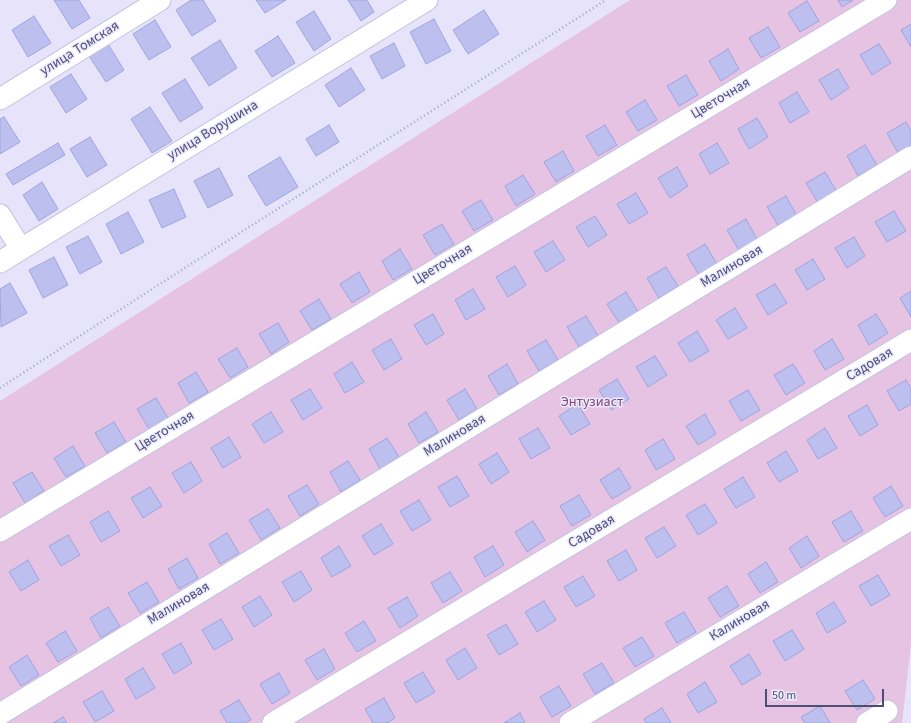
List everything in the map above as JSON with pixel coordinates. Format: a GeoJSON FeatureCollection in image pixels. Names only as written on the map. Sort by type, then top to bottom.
{"type":"FeatureCollection","features":[{"type":"Feature","properties":{"kind":"street","name":"улица Томская"},"geometry":{"type":"LineString","coordinates":[[0,99],[160,0]]}},
{"type":"Feature","properties":{"kind":"street","name":"улица Ворушина"},"geometry":{"type":"LineString","coordinates":[[0,262],[427,0]]}},
{"type":"Feature","properties":{"kind":"street","name":"Цветочная"},"geometry":{"type":"LineString","coordinates":[[0,531],[886,0]]}},
{"type":"Feature","properties":{"kind":"street","name":"Малиновая"},"geometry":{"type":"LineString","coordinates":[[0,714],[911,157]]}},
{"type":"Feature","properties":{"kind":"street"},"geometry":{"type":"LineString","coordinates":[[0,215],[21,249]]}},
{"type":"Feature","properties":{"kind":"street","name":"Садовая"},"geometry":{"type":"LineString","coordinates":[[273,723],[911,340]]}},
{"type":"Feature","properties":{"kind":"street","name":"Калиновая"},"geometry":{"type":"LineString","coordinates":[[570,723],[911,519]]}},
{"type":"Feature","properties":{"kind":"street"},"geometry":{"type":"LineString","coordinates":[[867,723],[887,711]]}},
{"type":"Feature","properties":{"kind":"path"},"geometry":{"type":"LineString","coordinates":[[0,388],[155,287],[606,0]]}},
{"type":"Feature","properties":{"kind":"green space","name":"Энтузиаст"},"geometry":{"type":"Polygon","coordinates":[[[630,0],[911,0],[911,645],[902,723],[0,723],[0,401],[630,0]]]}},
{"type":"Feature","properties":{"kind":"building"},"geometry":{"type":"Polygon","coordinates":[[[54,0],[79,0],[90,18],[72,29],[54,0]]]}},
{"type":"Feature","properties":{"kind":"building"},"geometry":{"type":"Polygon","coordinates":[[[191,0],[203,0],[216,21],[192,36],[176,10],[191,0]]]}},
{"type":"Feature","properties":{"kind":"building"},"geometry":{"type":"Polygon","coordinates":[[[256,0],[286,0],[265,13],[256,0]]]}},
{"type":"Feature","properties":{"kind":"building"},"geometry":{"type":"Polygon","coordinates":[[[348,0],[367,0],[374,12],[361,21],[348,0]]]}},
{"type":"Feature","properties":{"kind":"building"},"geometry":{"type":"Polygon","coordinates":[[[838,0],[853,0],[842,7],[838,0]]]}},
{"type":"Feature","properties":{"kind":"building"},"geometry":{"type":"Polygon","coordinates":[[[807,1],[819,21],[800,32],[788,13],[807,1]]]}},
{"type":"Feature","properties":{"kind":"building"},"geometry":{"type":"Polygon","coordinates":[[[484,10],[499,34],[468,54],[453,30],[484,10]]]}},
{"type":"Feature","properties":{"kind":"building"},"geometry":{"type":"Polygon","coordinates":[[[314,11],[331,39],[314,51],[296,22],[314,11]]]}},
{"type":"Feature","properties":{"kind":"building"},"geometry":{"type":"Polygon","coordinates":[[[34,16],[51,43],[28,57],[12,30],[34,16]]]}},
{"type":"Feature","properties":{"kind":"building"},"geometry":{"type":"Polygon","coordinates":[[[434,19],[451,51],[426,64],[410,32],[434,19]]]}},
{"type":"Feature","properties":{"kind":"building"},"geometry":{"type":"Polygon","coordinates":[[[155,20],[171,47],[149,60],[133,34],[155,20]]]}},
{"type":"Feature","properties":{"kind":"building"},"geometry":{"type":"Polygon","coordinates":[[[911,24],[911,47],[901,30],[911,24]]]}},
{"type":"Feature","properties":{"kind":"building"},"geometry":{"type":"Polygon","coordinates":[[[768,27],[780,47],[761,58],[749,38],[768,27]]]}},
{"type":"Feature","properties":{"kind":"building"},"geometry":{"type":"Polygon","coordinates":[[[278,36],[295,63],[272,77],[255,51],[278,36]]]}},
{"type":"Feature","properties":{"kind":"building"},"geometry":{"type":"Polygon","coordinates":[[[220,40],[237,68],[209,86],[191,58],[220,40]]]}},
{"type":"Feature","properties":{"kind":"building"},"geometry":{"type":"Polygon","coordinates":[[[394,43],[405,66],[382,79],[370,56],[394,43]]]}},
{"type":"Feature","properties":{"kind":"building"},"geometry":{"type":"Polygon","coordinates":[[[108,44],[124,70],[106,82],[89,56],[108,44]]]}},
{"type":"Feature","properties":{"kind":"building"},"geometry":{"type":"Polygon","coordinates":[[[879,44],[891,63],[872,75],[860,55],[879,44]]]}},
{"type":"Feature","properties":{"kind":"building"},"geometry":{"type":"Polygon","coordinates":[[[728,49],[739,69],[721,81],[709,61],[728,49]]]}},
{"type":"Feature","properties":{"kind":"building"},"geometry":{"type":"Polygon","coordinates":[[[351,68],[365,90],[339,107],[325,85],[351,68]]]}},
{"type":"Feature","properties":{"kind":"building"},"geometry":{"type":"Polygon","coordinates":[[[838,69],[849,88],[831,100],[819,80],[838,69]]]}},
{"type":"Feature","properties":{"kind":"building"},"geometry":{"type":"Polygon","coordinates":[[[71,74],[87,99],[66,113],[50,87],[71,74]]]}},
{"type":"Feature","properties":{"kind":"building"},"geometry":{"type":"Polygon","coordinates":[[[686,75],[698,95],[679,106],[667,86],[686,75]]]}},
{"type":"Feature","properties":{"kind":"building"},"geometry":{"type":"Polygon","coordinates":[[[185,79],[203,108],[180,122],[162,93],[185,79]]]}},
{"type":"Feature","properties":{"kind":"building"},"geometry":{"type":"Polygon","coordinates":[[[797,92],[809,112],[790,123],[779,103],[797,92]]]}},
{"type":"Feature","properties":{"kind":"building"},"geometry":{"type":"Polygon","coordinates":[[[645,100],[657,120],[638,131],[626,112],[645,100]]]}},
{"type":"Feature","properties":{"kind":"building"},"geometry":{"type":"Polygon","coordinates":[[[150,107],[172,141],[152,153],[131,119],[150,107]]]}},
{"type":"Feature","properties":{"kind":"building"},"geometry":{"type":"Polygon","coordinates":[[[4,117],[20,142],[0,154],[0,119],[4,117]]]}},
{"type":"Feature","properties":{"kind":"building"},"geometry":{"type":"Polygon","coordinates":[[[757,118],[768,137],[749,149],[738,129],[757,118]]]}},
{"type":"Feature","properties":{"kind":"building"},"geometry":{"type":"Polygon","coordinates":[[[906,122],[911,131],[911,145],[898,153],[887,133],[906,122]]]}},
{"type":"Feature","properties":{"kind":"building"},"geometry":{"type":"Polygon","coordinates":[[[329,125],[339,142],[316,156],[306,139],[329,125]]]}},
{"type":"Feature","properties":{"kind":"building"},"geometry":{"type":"Polygon","coordinates":[[[605,125],[617,145],[598,156],[586,136],[605,125]]]}},
{"type":"Feature","properties":{"kind":"building"},"geometry":{"type":"Polygon","coordinates":[[[90,137],[107,165],[87,177],[70,149],[90,137]]]}},
{"type":"Feature","properties":{"kind":"building"},"geometry":{"type":"Polygon","coordinates":[[[58,143],[65,155],[13,185],[6,174],[58,143]]]}},
{"type":"Feature","properties":{"kind":"building"},"geometry":{"type":"Polygon","coordinates":[[[717,143],[729,163],[710,174],[699,154],[717,143]]]}},
{"type":"Feature","properties":{"kind":"building"},"geometry":{"type":"Polygon","coordinates":[[[865,145],[877,165],[858,176],[847,156],[865,145]]]}},
{"type":"Feature","properties":{"kind":"building"},"geometry":{"type":"Polygon","coordinates":[[[563,151],[574,171],[556,182],[544,162],[563,151]]]}},
{"type":"Feature","properties":{"kind":"building"},"geometry":{"type":"Polygon","coordinates":[[[280,157],[298,187],[266,206],[248,176],[280,157]]]}},
{"type":"Feature","properties":{"kind":"building"},"geometry":{"type":"Polygon","coordinates":[[[677,167],[688,186],[670,198],[658,178],[677,167]]]}},
{"type":"Feature","properties":{"kind":"building"},"geometry":{"type":"Polygon","coordinates":[[[219,168],[233,195],[208,208],[194,181],[219,168]]]}},
{"type":"Feature","properties":{"kind":"building"},"geometry":{"type":"Polygon","coordinates":[[[825,172],[837,192],[818,203],[806,183],[825,172]]]}},
{"type":"Feature","properties":{"kind":"building"},"geometry":{"type":"Polygon","coordinates":[[[523,175],[535,194],[516,206],[505,186],[523,175]]]}},
{"type":"Feature","properties":{"kind":"building"},"geometry":{"type":"Polygon","coordinates":[[[42,182],[58,209],[39,221],[23,195],[42,182]]]}},
{"type":"Feature","properties":{"kind":"building"},"geometry":{"type":"Polygon","coordinates":[[[174,189],[186,217],[162,228],[149,200],[174,189]]]}},
{"type":"Feature","properties":{"kind":"building"},"geometry":{"type":"Polygon","coordinates":[[[636,193],[648,213],[629,224],[617,204],[636,193]]]}},
{"type":"Feature","properties":{"kind":"building"},"geometry":{"type":"Polygon","coordinates":[[[786,196],[797,216],[779,227],[767,207],[786,196]]]}},
{"type":"Feature","properties":{"kind":"building"},"geometry":{"type":"Polygon","coordinates":[[[481,200],[493,220],[474,231],[462,211],[481,200]]]}},
{"type":"Feature","properties":{"kind":"building"},"geometry":{"type":"Polygon","coordinates":[[[894,211],[906,231],[887,242],[875,222],[894,211]]]}},
{"type":"Feature","properties":{"kind":"building"},"geometry":{"type":"Polygon","coordinates":[[[128,212],[144,242],[121,254],[106,224],[128,212]]]}},
{"type":"Feature","properties":{"kind":"building"},"geometry":{"type":"Polygon","coordinates":[[[595,216],[607,235],[588,247],[576,227],[595,216]]]}},
{"type":"Feature","properties":{"kind":"building"},"geometry":{"type":"Polygon","coordinates":[[[746,219],[757,239],[739,250],[727,230],[746,219]]]}},
{"type":"Feature","properties":{"kind":"building"},"geometry":{"type":"Polygon","coordinates":[[[442,224],[454,244],[435,255],[423,235],[442,224]]]}},
{"type":"Feature","properties":{"kind":"building"},"geometry":{"type":"Polygon","coordinates":[[[88,236],[102,262],[80,274],[66,247],[88,236]]]}},
{"type":"Feature","properties":{"kind":"building"},"geometry":{"type":"Polygon","coordinates":[[[854,237],[865,256],[847,268],[835,248],[854,237]]]}},
{"type":"Feature","properties":{"kind":"building"},"geometry":{"type":"Polygon","coordinates":[[[553,241],[565,260],[546,272],[534,252],[553,241]]]}},
{"type":"Feature","properties":{"kind":"building"},"geometry":{"type":"Polygon","coordinates":[[[705,244],[717,264],[699,275],[687,255],[705,244]]]}},
{"type":"Feature","properties":{"kind":"building"},"geometry":{"type":"Polygon","coordinates":[[[400,249],[412,269],[393,280],[382,261],[400,249]]]}},
{"type":"Feature","properties":{"kind":"building"},"geometry":{"type":"Polygon","coordinates":[[[54,257],[68,285],[43,298],[29,270],[54,257]]]}},
{"type":"Feature","properties":{"kind":"building"},"geometry":{"type":"Polygon","coordinates":[[[813,259],[825,279],[807,290],[795,270],[813,259]]]}},
{"type":"Feature","properties":{"kind":"building"},"geometry":{"type":"Polygon","coordinates":[[[515,266],[526,285],[508,297],[496,277],[515,266]]]}},
{"type":"Feature","properties":{"kind":"building"},"geometry":{"type":"Polygon","coordinates":[[[666,267],[678,286],[659,298],[647,278],[666,267]]]}},
{"type":"Feature","properties":{"kind":"building"},"geometry":{"type":"Polygon","coordinates":[[[359,272],[370,292],[352,303],[340,284],[359,272]]]}},
{"type":"Feature","properties":{"kind":"building"},"geometry":{"type":"Polygon","coordinates":[[[10,283],[27,313],[1,327],[0,289],[10,283]]]}},
{"type":"Feature","properties":{"kind":"building"},"geometry":{"type":"Polygon","coordinates":[[[775,284],[787,303],[768,315],[756,295],[775,284]]]}},
{"type":"Feature","properties":{"kind":"building"},"geometry":{"type":"Polygon","coordinates":[[[473,289],[485,309],[466,320],[455,300],[473,289]]]}},
{"type":"Feature","properties":{"kind":"building"},"geometry":{"type":"Polygon","coordinates":[[[911,291],[911,317],[900,298],[911,291]]]}},
{"type":"Feature","properties":{"kind":"building"},"geometry":{"type":"Polygon","coordinates":[[[626,292],[638,312],[619,323],[607,304],[626,292]]]}},
{"type":"Feature","properties":{"kind":"building"},"geometry":{"type":"Polygon","coordinates":[[[319,299],[331,319],[312,330],[300,311],[319,299]]]}},
{"type":"Feature","properties":{"kind":"building"},"geometry":{"type":"Polygon","coordinates":[[[735,308],[747,328],[728,339],[716,320],[735,308]]]}},
{"type":"Feature","properties":{"kind":"building"},"geometry":{"type":"Polygon","coordinates":[[[433,314],[444,334],[426,345],[414,325],[433,314]]]}},
{"type":"Feature","properties":{"kind":"building"},"geometry":{"type":"Polygon","coordinates":[[[876,314],[888,333],[869,345],[858,325],[876,314]]]}},
{"type":"Feature","properties":{"kind":"building"},"geometry":{"type":"Polygon","coordinates":[[[586,316],[598,336],[579,347],[567,327],[586,316]]]}},
{"type":"Feature","properties":{"kind":"building"},"geometry":{"type":"Polygon","coordinates":[[[278,323],[289,342],[271,354],[259,334],[278,323]]]}},
{"type":"Feature","properties":{"kind":"building"},"geometry":{"type":"Polygon","coordinates":[[[697,331],[709,351],[690,362],[678,343],[697,331]]]}},
{"type":"Feature","properties":{"kind":"building"},"geometry":{"type":"Polygon","coordinates":[[[391,339],[402,359],[384,370],[372,350],[391,339]]]}},
{"type":"Feature","properties":{"kind":"building"},"geometry":{"type":"Polygon","coordinates":[[[832,339],[844,359],[825,370],[814,351],[832,339]]]}},
{"type":"Feature","properties":{"kind":"building"},"geometry":{"type":"Polygon","coordinates":[[[546,340],[558,360],[539,371],[527,351],[546,340]]]}},
{"type":"Feature","properties":{"kind":"building"},"geometry":{"type":"Polygon","coordinates":[[[237,348],[248,367],[230,378],[218,359],[237,348]]]}},
{"type":"Feature","properties":{"kind":"building"},"geometry":{"type":"Polygon","coordinates":[[[655,356],[667,375],[648,387],[636,367],[655,356]]]}},
{"type":"Feature","properties":{"kind":"building"},"geometry":{"type":"Polygon","coordinates":[[[352,362],[364,382],[345,393],[334,374],[352,362]]]}},
{"type":"Feature","properties":{"kind":"building"},"geometry":{"type":"Polygon","coordinates":[[[507,364],[518,384],[499,395],[488,376],[507,364]]]}},
{"type":"Feature","properties":{"kind":"building"},"geometry":{"type":"Polygon","coordinates":[[[793,364],[805,383],[786,395],[774,375],[793,364]]]}},
{"type":"Feature","properties":{"kind":"building"},"geometry":{"type":"Polygon","coordinates":[[[196,372],[208,392],[189,403],[178,383],[196,372]]]}},
{"type":"Feature","properties":{"kind":"building"},"geometry":{"type":"Polygon","coordinates":[[[617,379],[629,399],[611,410],[599,390],[617,379]]]}},
{"type":"Feature","properties":{"kind":"building"},"geometry":{"type":"Polygon","coordinates":[[[906,380],[911,388],[911,404],[899,411],[887,391],[906,380]]]}},
{"type":"Feature","properties":{"kind":"building"},"geometry":{"type":"Polygon","coordinates":[[[310,389],[322,408],[303,420],[291,400],[310,389]]]}},
{"type":"Feature","properties":{"kind":"building"},"geometry":{"type":"Polygon","coordinates":[[[465,389],[477,409],[459,420],[447,400],[465,389]]]}},
{"type":"Feature","properties":{"kind":"building"},"geometry":{"type":"Polygon","coordinates":[[[748,390],[760,410],[741,421],[729,401],[748,390]]]}},
{"type":"Feature","properties":{"kind":"building"},"geometry":{"type":"Polygon","coordinates":[[[156,398],[168,418],[149,429],[137,409],[156,398]]]}},
{"type":"Feature","properties":{"kind":"building"},"geometry":{"type":"Polygon","coordinates":[[[578,404],[590,424],[571,435],[559,416],[578,404]]]}},
{"type":"Feature","properties":{"kind":"building"},"geometry":{"type":"Polygon","coordinates":[[[867,405],[878,425],[860,436],[848,416],[867,405]]]}},
{"type":"Feature","properties":{"kind":"building"},"geometry":{"type":"Polygon","coordinates":[[[271,412],[283,432],[264,443],[252,424],[271,412]]]}},
{"type":"Feature","properties":{"kind":"building"},"geometry":{"type":"Polygon","coordinates":[[[426,412],[438,432],[419,443],[408,424],[426,412]]]}},
{"type":"Feature","properties":{"kind":"building"},"geometry":{"type":"Polygon","coordinates":[[[705,414],[716,434],[698,445],[686,426],[705,414]]]}},
{"type":"Feature","properties":{"kind":"building"},"geometry":{"type":"Polygon","coordinates":[[[114,422],[126,442],[107,453],[95,433],[114,422]]]}},
{"type":"Feature","properties":{"kind":"building"},"geometry":{"type":"Polygon","coordinates":[[[538,428],[550,448],[531,459],[519,439],[538,428]]]}},
{"type":"Feature","properties":{"kind":"building"},"geometry":{"type":"Polygon","coordinates":[[[825,428],[837,448],[818,459],[807,440],[825,428]]]}},
{"type":"Feature","properties":{"kind":"building"},"geometry":{"type":"Polygon","coordinates":[[[229,437],[241,457],[223,468],[211,448],[229,437]]]}},
{"type":"Feature","properties":{"kind":"building"},"geometry":{"type":"Polygon","coordinates":[[[387,438],[399,457],[380,469],[369,449],[387,438]]]}},
{"type":"Feature","properties":{"kind":"building"},"geometry":{"type":"Polygon","coordinates":[[[663,439],[675,459],[656,470],[645,450],[663,439]]]}},
{"type":"Feature","properties":{"kind":"building"},"geometry":{"type":"Polygon","coordinates":[[[73,446],[85,466],[66,477],[54,458],[73,446]]]}},
{"type":"Feature","properties":{"kind":"building"},"geometry":{"type":"Polygon","coordinates":[[[786,451],[798,471],[779,482],[767,463],[786,451]]]}},
{"type":"Feature","properties":{"kind":"building"},"geometry":{"type":"Polygon","coordinates":[[[497,453],[509,472],[491,484],[479,464],[497,453]]]}},
{"type":"Feature","properties":{"kind":"building"},"geometry":{"type":"Polygon","coordinates":[[[348,461],[360,480],[341,492],[330,472],[348,461]]]}},
{"type":"Feature","properties":{"kind":"building"},"geometry":{"type":"Polygon","coordinates":[[[191,462],[202,481],[184,493],[172,473],[191,462]]]}},
{"type":"Feature","properties":{"kind":"building"},"geometry":{"type":"Polygon","coordinates":[[[619,468],[631,488],[612,499],[600,480],[619,468]]]}},
{"type":"Feature","properties":{"kind":"building"},"geometry":{"type":"Polygon","coordinates":[[[32,472],[44,491],[25,503],[13,483],[32,472]]]}},
{"type":"Feature","properties":{"kind":"building"},"geometry":{"type":"Polygon","coordinates":[[[457,476],[469,496],[450,507],[438,487],[457,476]]]}},
{"type":"Feature","properties":{"kind":"building"},"geometry":{"type":"Polygon","coordinates":[[[743,477],[755,497],[736,508],[724,489],[743,477]]]}},
{"type":"Feature","properties":{"kind":"building"},"geometry":{"type":"Polygon","coordinates":[[[307,485],[319,504],[300,516],[288,496],[307,485]]]}},
{"type":"Feature","properties":{"kind":"building"},"geometry":{"type":"Polygon","coordinates":[[[891,486],[903,506],[885,517],[873,498],[891,486]]]}},
{"type":"Feature","properties":{"kind":"building"},"geometry":{"type":"Polygon","coordinates":[[[150,487],[162,506],[143,518],[131,498],[150,487]]]}},
{"type":"Feature","properties":{"kind":"building"},"geometry":{"type":"Polygon","coordinates":[[[579,495],[591,515],[572,526],[560,506],[579,495]]]}},
{"type":"Feature","properties":{"kind":"building"},"geometry":{"type":"Polygon","coordinates":[[[419,500],[431,520],[412,531],[400,511],[419,500]]]}},
{"type":"Feature","properties":{"kind":"building"},"geometry":{"type":"Polygon","coordinates":[[[705,504],[717,523],[698,535],[686,515],[705,504]]]}},
{"type":"Feature","properties":{"kind":"building"},"geometry":{"type":"Polygon","coordinates":[[[268,509],[280,528],[261,540],[249,520],[268,509]]]}},
{"type":"Feature","properties":{"kind":"building"},"geometry":{"type":"Polygon","coordinates":[[[108,511],[120,531],[101,542],[90,522],[108,511]]]}},
{"type":"Feature","properties":{"kind":"building"},"geometry":{"type":"Polygon","coordinates":[[[851,511],[863,531],[844,542],[832,522],[851,511]]]}},
{"type":"Feature","properties":{"kind":"building"},"geometry":{"type":"Polygon","coordinates":[[[533,521],[545,540],[527,552],[515,532],[533,521]]]}},
{"type":"Feature","properties":{"kind":"building"},"geometry":{"type":"Polygon","coordinates":[[[381,524],[393,544],[374,555],[362,536],[381,524]]]}},
{"type":"Feature","properties":{"kind":"building"},"geometry":{"type":"Polygon","coordinates":[[[664,527],[676,546],[657,558],[645,538],[664,527]]]}},
{"type":"Feature","properties":{"kind":"building"},"geometry":{"type":"Polygon","coordinates":[[[227,533],[239,553],[220,564],[209,544],[227,533]]]}},
{"type":"Feature","properties":{"kind":"building"},"geometry":{"type":"Polygon","coordinates":[[[68,535],[80,555],[61,566],[49,546],[68,535]]]}},
{"type":"Feature","properties":{"kind":"building"},"geometry":{"type":"Polygon","coordinates":[[[807,536],[819,556],[801,568],[789,548],[807,536]]]}},
{"type":"Feature","properties":{"kind":"building"},"geometry":{"type":"Polygon","coordinates":[[[339,546],[351,566],[332,577],[321,558],[339,546]]]}},
{"type":"Feature","properties":{"kind":"building"},"geometry":{"type":"Polygon","coordinates":[[[493,546],[504,565],[485,577],[474,557],[493,546]]]}},
{"type":"Feature","properties":{"kind":"building"},"geometry":{"type":"Polygon","coordinates":[[[626,550],[637,570],[619,581],[607,561],[626,550]]]}},
{"type":"Feature","properties":{"kind":"building"},"geometry":{"type":"Polygon","coordinates":[[[187,558],[198,578],[179,589],[168,569],[187,558]]]}},
{"type":"Feature","properties":{"kind":"building"},"geometry":{"type":"Polygon","coordinates":[[[28,560],[39,580],[21,591],[9,572],[28,560]]]}},
{"type":"Feature","properties":{"kind":"building"},"geometry":{"type":"Polygon","coordinates":[[[766,562],[778,582],[760,593],[748,574],[766,562]]]}},
{"type":"Feature","properties":{"kind":"building"},"geometry":{"type":"Polygon","coordinates":[[[301,571],[312,590],[294,602],[282,582],[301,571]]]}},
{"type":"Feature","properties":{"kind":"building"},"geometry":{"type":"Polygon","coordinates":[[[450,572],[462,591],[443,603],[431,583],[450,572]]]}},
{"type":"Feature","properties":{"kind":"building"},"geometry":{"type":"Polygon","coordinates":[[[878,575],[890,595],[871,606],[859,586],[878,575]]]}},
{"type":"Feature","properties":{"kind":"building"},"geometry":{"type":"Polygon","coordinates":[[[583,576],[595,596],[576,607],[564,587],[583,576]]]}},
{"type":"Feature","properties":{"kind":"building"},"geometry":{"type":"Polygon","coordinates":[[[147,582],[159,602],[140,613],[128,593],[147,582]]]}},
{"type":"Feature","properties":{"kind":"building"},"geometry":{"type":"Polygon","coordinates":[[[727,586],[739,606],[720,617],[708,598],[727,586]]]}},
{"type":"Feature","properties":{"kind":"building"},"geometry":{"type":"Polygon","coordinates":[[[260,596],[272,615],[254,627],[242,607],[260,596]]]}},
{"type":"Feature","properties":{"kind":"building"},"geometry":{"type":"Polygon","coordinates":[[[407,597],[418,616],[400,628],[388,608],[407,597]]]}},
{"type":"Feature","properties":{"kind":"building"},"geometry":{"type":"Polygon","coordinates":[[[544,601],[556,620],[537,632],[525,612],[544,601]]]}},
{"type":"Feature","properties":{"kind":"building"},"geometry":{"type":"Polygon","coordinates":[[[834,602],[846,622],[827,633],[816,613],[834,602]]]}},
{"type":"Feature","properties":{"kind":"building"},"geometry":{"type":"Polygon","coordinates":[[[108,607],[120,626],[101,638],[90,618],[108,607]]]}},
{"type":"Feature","properties":{"kind":"building"},"geometry":{"type":"Polygon","coordinates":[[[684,612],[696,632],[677,643],[665,623],[684,612]]]}},
{"type":"Feature","properties":{"kind":"building"},"geometry":{"type":"Polygon","coordinates":[[[221,619],[233,639],[214,650],[202,630],[221,619]]]}},
{"type":"Feature","properties":{"kind":"building"},"geometry":{"type":"Polygon","coordinates":[[[364,621],[376,641],[357,652],[345,633],[364,621]]]}},
{"type":"Feature","properties":{"kind":"building"},"geometry":{"type":"Polygon","coordinates":[[[506,624],[518,644],[499,655],[487,635],[506,624]]]}},
{"type":"Feature","properties":{"kind":"building"},"geometry":{"type":"Polygon","coordinates":[[[792,630],[804,649],[785,661],[773,641],[792,630]]]}},
{"type":"Feature","properties":{"kind":"building"},"geometry":{"type":"Polygon","coordinates":[[[65,631],[77,651],[58,662],[46,643],[65,631]]]}},
{"type":"Feature","properties":{"kind":"building"},"geometry":{"type":"Polygon","coordinates":[[[642,637],[654,656],[635,667],[623,648],[642,637]]]}},
{"type":"Feature","properties":{"kind":"building"},"geometry":{"type":"Polygon","coordinates":[[[181,643],[192,663],[174,674],[162,654],[181,643]]]}},
{"type":"Feature","properties":{"kind":"building"},"geometry":{"type":"Polygon","coordinates":[[[465,648],[477,668],[458,680],[446,660],[465,648]]]}},
{"type":"Feature","properties":{"kind":"building"},"geometry":{"type":"Polygon","coordinates":[[[324,649],[335,669],[317,680],[305,660],[324,649]]]}},
{"type":"Feature","properties":{"kind":"building"},"geometry":{"type":"Polygon","coordinates":[[[749,654],[761,674],[742,685],[730,666],[749,654]]]}},
{"type":"Feature","properties":{"kind":"building"},"geometry":{"type":"Polygon","coordinates":[[[27,655],[39,675],[21,686],[9,667],[27,655]]]}},
{"type":"Feature","properties":{"kind":"building"},"geometry":{"type":"Polygon","coordinates":[[[602,663],[614,683],[595,694],[583,674],[602,663]]]}},
{"type":"Feature","properties":{"kind":"building"},"geometry":{"type":"Polygon","coordinates":[[[143,668],[155,688],[136,699],[125,679],[143,668]]]}},
{"type":"Feature","properties":{"kind":"building"},"geometry":{"type":"Polygon","coordinates":[[[423,672],[435,692],[416,703],[404,683],[423,672]]]}},
{"type":"Feature","properties":{"kind":"building"},"geometry":{"type":"Polygon","coordinates":[[[279,673],[290,693],[272,704],[260,684],[279,673]]]}},
{"type":"Feature","properties":{"kind":"building"},"geometry":{"type":"Polygon","coordinates":[[[863,680],[875,699],[857,710],[845,691],[863,680]]]}},
{"type":"Feature","properties":{"kind":"building"},"geometry":{"type":"Polygon","coordinates":[[[705,682],[717,702],[698,713],[687,694],[705,682]]]}},
{"type":"Feature","properties":{"kind":"building"},"geometry":{"type":"Polygon","coordinates":[[[559,686],[571,706],[552,717],[540,697],[559,686]]]}},
{"type":"Feature","properties":{"kind":"building"},"geometry":{"type":"Polygon","coordinates":[[[102,691],[114,711],[95,722],[83,702],[102,691]]]}},
{"type":"Feature","properties":{"kind":"building"},"geometry":{"type":"Polygon","coordinates":[[[384,698],[395,718],[387,723],[373,723],[365,709],[384,698]]]}},
{"type":"Feature","properties":{"kind":"building"},"geometry":{"type":"Polygon","coordinates":[[[239,700],[251,720],[245,723],[227,723],[220,711],[239,700]]]}},
{"type":"Feature","properties":{"kind":"building"},"geometry":{"type":"Polygon","coordinates":[[[820,706],[830,723],[805,723],[801,717],[820,706]]]}},
{"type":"Feature","properties":{"kind":"building"},"geometry":{"type":"Polygon","coordinates":[[[662,708],[671,723],[646,723],[644,719],[662,708]]]}},
{"type":"Feature","properties":{"kind":"building"},"geometry":{"type":"Polygon","coordinates":[[[520,713],[525,723],[504,723],[520,713]]]}},
{"type":"Feature","properties":{"kind":"building"},"geometry":{"type":"Polygon","coordinates":[[[63,717],[67,723],[53,723],[63,717]]]}}]}
